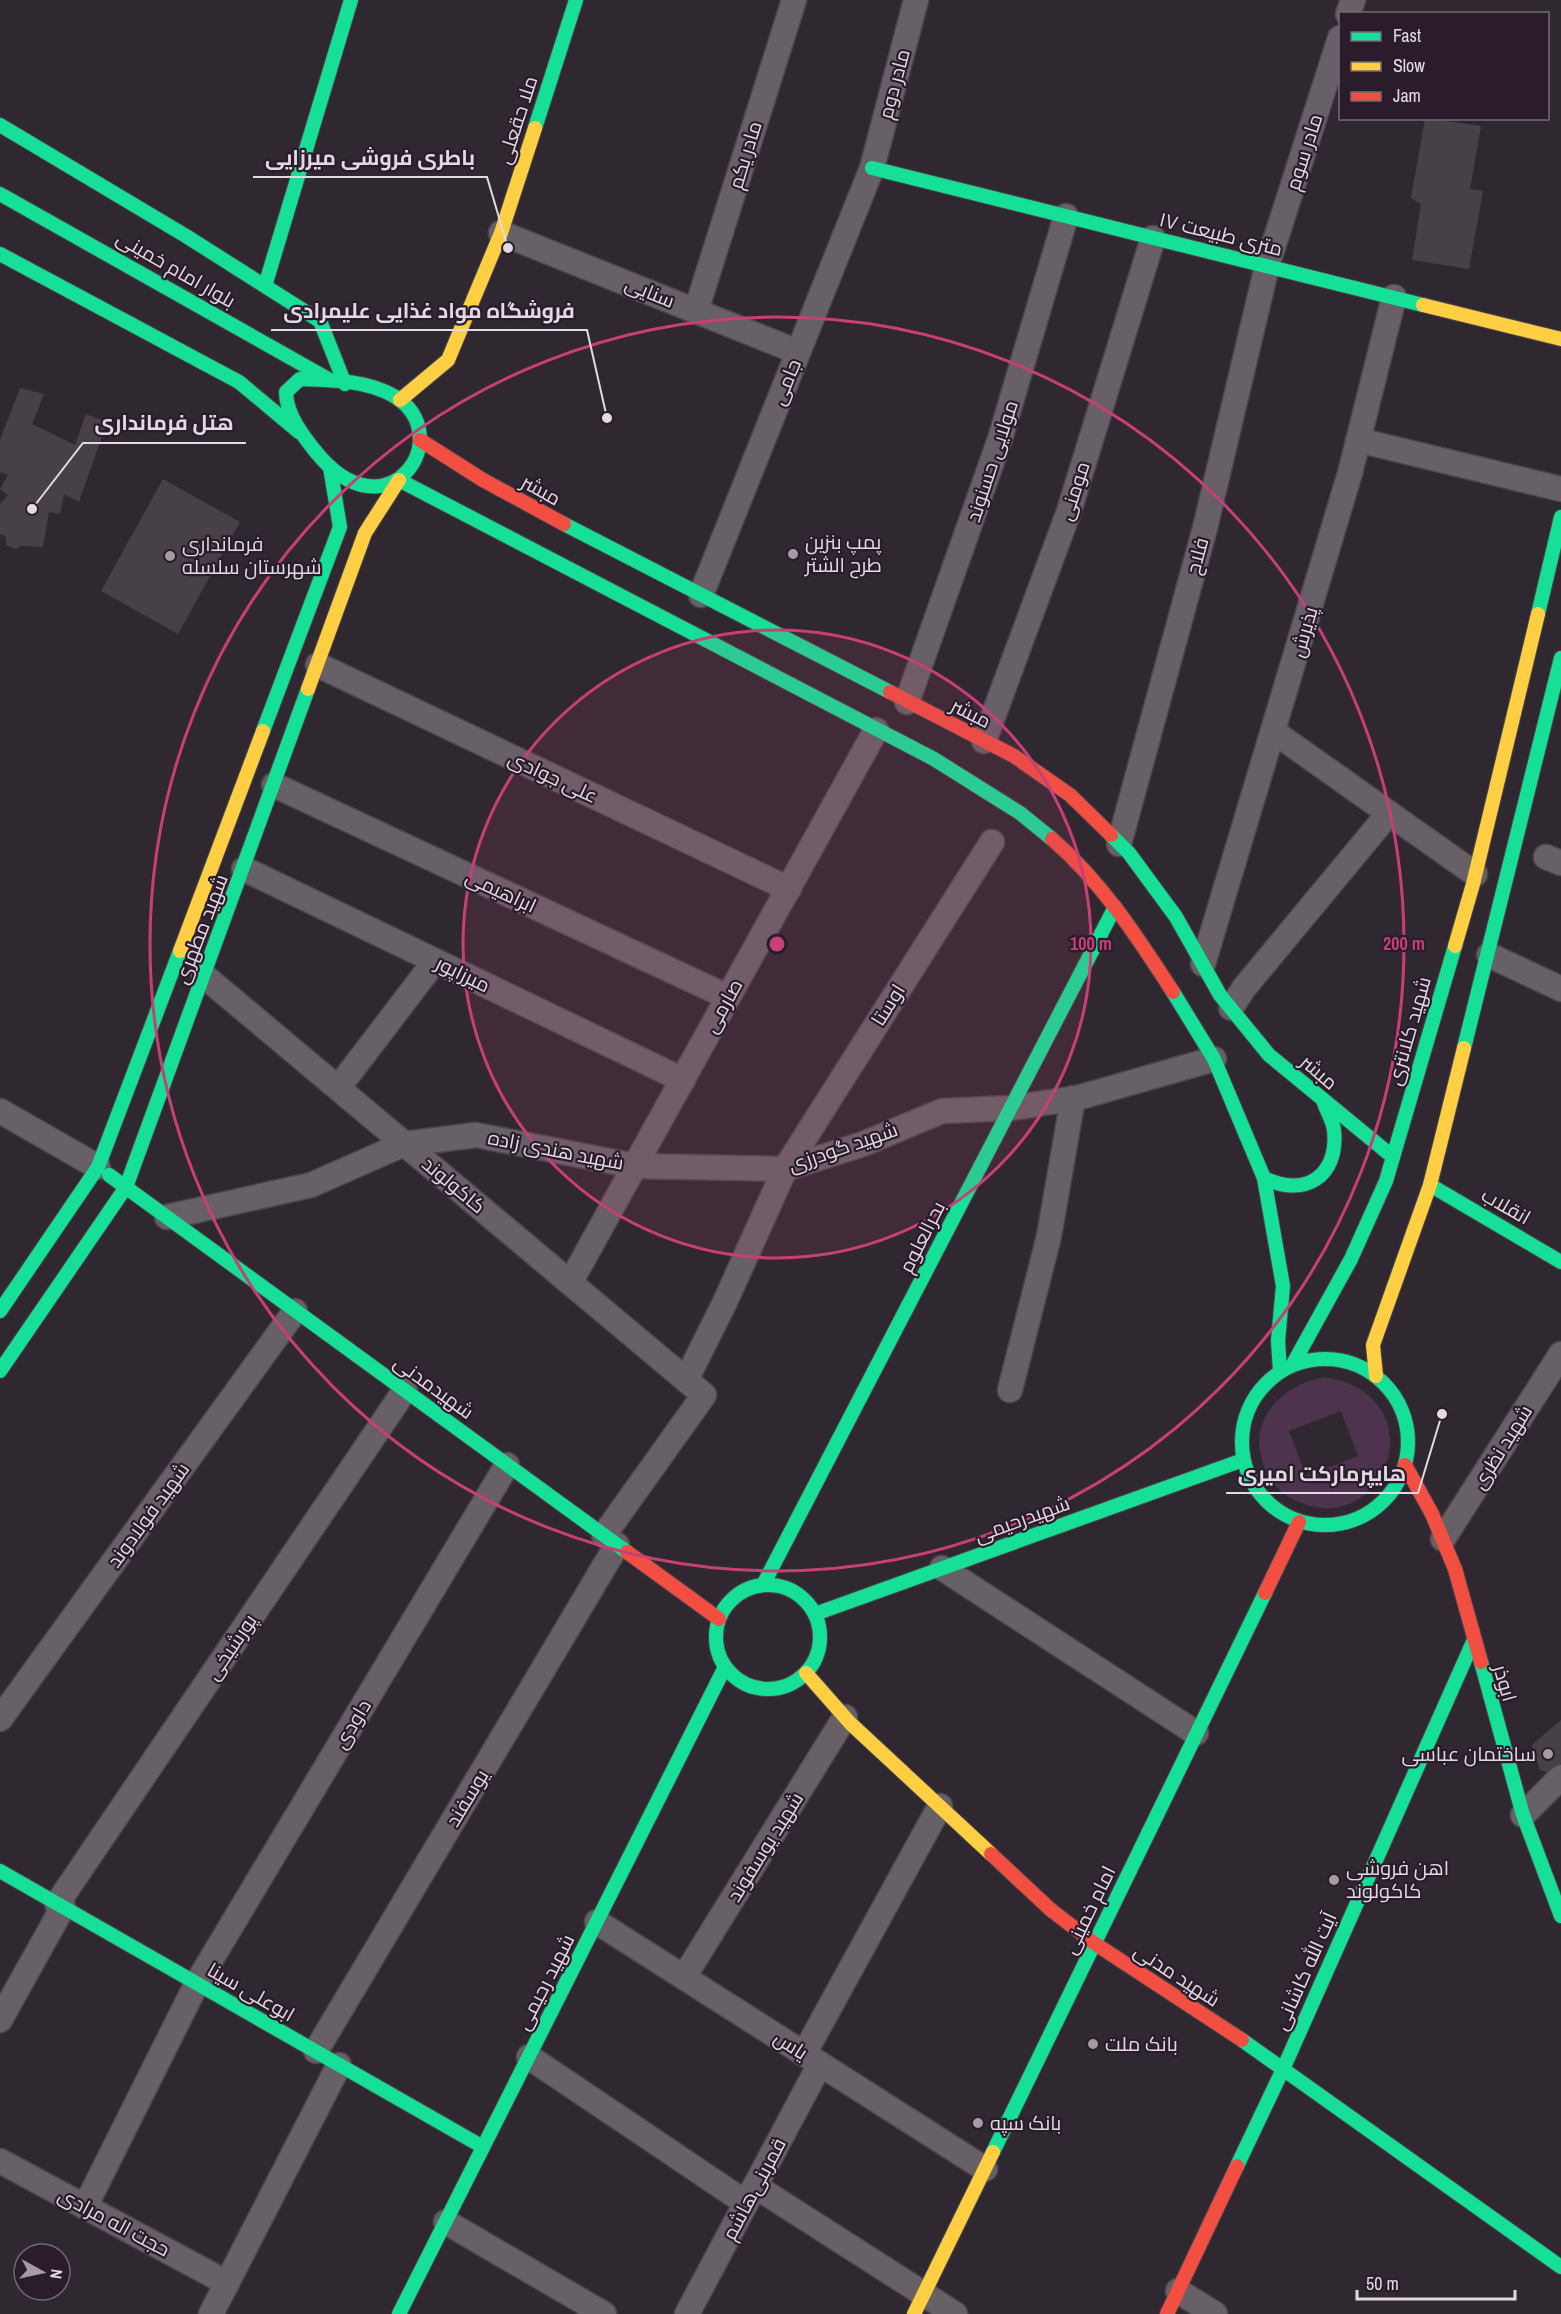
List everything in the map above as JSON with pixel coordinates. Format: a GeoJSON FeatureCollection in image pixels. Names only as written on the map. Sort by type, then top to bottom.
{"type":"FeatureCollection","features":[{"type":"Feature","properties":{"kind":"main road"},"geometry":{"type":"LineString","coordinates":[[265,286],[351,0]]}},
{"type":"Feature","properties":{"kind":"main road","name":"ملا حقعلی"},"geometry":{"type":"LineString","coordinates":[[400,400],[448,360],[501,233],[576,0]]}},
{"type":"Feature","properties":{"kind":"main road"},"geometry":{"type":"LineString","coordinates":[[0,125],[320,321],[339,382]]}},
{"type":"Feature","properties":{"kind":"main road","name":"۱۷ متری طبیعت"},"geometry":{"type":"LineString","coordinates":[[872,168],[1561,339]]}},
{"type":"Feature","properties":{"kind":"main road","name":"بلوار امام خمینی"},"geometry":{"type":"LineString","coordinates":[[0,194],[339,382]]}},
{"type":"Feature","properties":{"kind":"main road"},"geometry":{"type":"LineString","coordinates":[[0,254],[239,382],[308,440]]}},
{"type":"Feature","properties":{"kind":"main road"},"geometry":{"type":"LineString","coordinates":[[300,379],[339,382],[380,390],[400,400],[416,419],[420,440],[417,463],[393,484],[363,487],[341,478],[314,451],[288,406],[286,395],[290,385],[300,379]]}},
{"type":"Feature","properties":{"kind":"main road","name":"مبشر"},"geometry":{"type":"LineString","coordinates":[[420,440],[483,480],[551,518],[1014,756],[1070,795],[1119,844],[1176,917],[1231,1008],[1269,1055],[1324,1103],[1393,1157]]}},
{"type":"Feature","properties":{"kind":"main road","name":"شهید مطهری"},"geometry":{"type":"LineString","coordinates":[[0,1311],[98,1167],[340,527],[330,467]]}},
{"type":"Feature","properties":{"kind":"main road"},"geometry":{"type":"LineString","coordinates":[[399,480],[934,759],[1020,813],[1062,848],[1134,932],[1214,1059],[1264,1178],[1283,1286],[1278,1341],[1280,1371]]}},
{"type":"Feature","properties":{"kind":"main road","name":"شهید مطهری"},"geometry":{"type":"LineString","coordinates":[[0,1371],[126,1187],[365,533],[399,480]]}},
{"type":"Feature","properties":{"kind":"main road","name":"شهید کلانتری"},"geometry":{"type":"LineString","coordinates":[[1293,1364],[1351,1259],[1386,1181],[1475,874],[1561,517]]}},
{"type":"Feature","properties":{"kind":"main road"},"geometry":{"type":"LineString","coordinates":[[1376,1376],[1373,1345],[1430,1185],[1561,658]]}},
{"type":"Feature","properties":{"kind":"main road"},"geometry":{"type":"LineString","coordinates":[[1545,725],[1561,729]]}},
{"type":"Feature","properties":{"kind":"main road","name":"بحرالعلوم"},"geometry":{"type":"LineString","coordinates":[[763,1585],[1115,908]]}},
{"type":"Feature","properties":{"kind":"main road"},"geometry":{"type":"LineString","coordinates":[[1264,1178],[1277,1187],[1293,1190],[1315,1181],[1327,1169],[1333,1156],[1334,1128],[1324,1103]]}},
{"type":"Feature","properties":{"kind":"main road","name":"شهیدمدنی"},"geometry":{"type":"LineString","coordinates":[[98,1167],[719,1619]]}},
{"type":"Feature","properties":{"kind":"main road","name":"انقلاب"},"geometry":{"type":"LineString","coordinates":[[1430,1185],[1561,1262]]}},
{"type":"Feature","properties":{"kind":"main road"},"geometry":{"type":"LineString","coordinates":[[1315,1359],[1336,1359],[1358,1365],[1376,1376],[1393,1394],[1404,1416],[1408,1440],[1406,1465],[1394,1489],[1376,1509],[1352,1522],[1325,1527],[1299,1522],[1273,1509],[1254,1487],[1243,1460],[1241,1435],[1247,1410],[1261,1388],[1280,1371],[1293,1364],[1315,1359]]}},
{"type":"Feature","properties":{"kind":"main road","name":"شهیدرحیمی"},"geometry":{"type":"LineString","coordinates":[[815,1614],[1243,1460]]}},
{"type":"Feature","properties":{"kind":"main road","name":"ابوذر"},"geometry":{"type":"LineString","coordinates":[[1406,1465],[1443,1539],[1455,1569],[1473,1642],[1523,1815],[1561,1916]]}},
{"type":"Feature","properties":{"kind":"main road","name":"امام خمینی"},"geometry":{"type":"LineString","coordinates":[[919,2304],[1299,1522]]}},
{"type":"Feature","properties":{"kind":"main road"},"geometry":{"type":"LineString","coordinates":[[763,1585],[780,1586],[794,1591],[807,1601],[815,1614],[820,1629],[820,1645],[816,1660],[794,1683],[780,1689],[764,1690],[742,1682],[725,1667],[718,1652],[716,1635],[719,1619],[726,1606],[737,1595],[750,1588],[763,1585]]}},
{"type":"Feature","properties":{"kind":"main road","name":"آیت الله کاشانی"},"geometry":{"type":"LineString","coordinates":[[1167,2314],[1284,2067],[1473,1642]]}},
{"type":"Feature","properties":{"kind":"main road","name":"شهید رحیمی"},"geometry":{"type":"LineString","coordinates":[[399,2314],[725,1667]]}},
{"type":"Feature","properties":{"kind":"main road","name":"شهید مدنی"},"geometry":{"type":"LineString","coordinates":[[806,1673],[845,1718],[1051,1910],[1094,1943],[1284,2067],[1561,2267]]}},
{"type":"Feature","properties":{"kind":"main road","name":"ابوعلی سینا"},"geometry":{"type":"LineString","coordinates":[[0,1871],[483,2147]]}},
{"type":"Feature","properties":{"kind":"street","name":"مادر یکم"},"geometry":{"type":"LineString","coordinates":[[696,311],[794,0]]}},
{"type":"Feature","properties":{"kind":"street","name":"مادر دوم"},"geometry":{"type":"LineString","coordinates":[[872,168],[916,0]]}},
{"type":"Feature","properties":{"kind":"street","name":"مادر سوم"},"geometry":{"type":"LineString","coordinates":[[1267,266],[1339,44]]}},
{"type":"Feature","properties":{"kind":"street","name":"جامی"},"geometry":{"type":"LineString","coordinates":[[701,595],[872,168]]}},
{"type":"Feature","properties":{"kind":"street","name":"مولایی حسنوند"},"geometry":{"type":"LineString","coordinates":[[907,702],[1000,439],[1066,216]]}},
{"type":"Feature","properties":{"kind":"street","name":"سنایی"},"geometry":{"type":"LineString","coordinates":[[501,233],[798,352]]}},
{"type":"Feature","properties":{"kind":"street","name":"مومنی"},"geometry":{"type":"LineString","coordinates":[[984,741],[1069,511],[1153,238]]}},
{"type":"Feature","properties":{"kind":"street","name":"فلاح"},"geometry":{"type":"LineString","coordinates":[[1119,844],[1205,528],[1267,266]]}},
{"type":"Feature","properties":{"kind":"street","name":"پذیرش"},"geometry":{"type":"LineString","coordinates":[[1203,964],[1274,732],[1358,440],[1394,297]]}},
{"type":"Feature","properties":{"kind":"street"},"geometry":{"type":"LineString","coordinates":[[1358,440],[1561,489]]}},
{"type":"Feature","properties":{"kind":"street","name":"علی جوادی"},"geometry":{"type":"LineString","coordinates":[[318,665],[789,888]]}},
{"type":"Feature","properties":{"kind":"street","name":"صارمی"},"geometry":{"type":"LineString","coordinates":[[570,1283],[876,730]]}},
{"type":"Feature","properties":{"kind":"street"},"geometry":{"type":"LineString","coordinates":[[1274,732],[1475,874]]}},
{"type":"Feature","properties":{"kind":"street","name":"ابراهیمی"},"geometry":{"type":"LineString","coordinates":[[274,785],[728,997]]}},
{"type":"Feature","properties":{"kind":"street"},"geometry":{"type":"LineString","coordinates":[[1231,1008],[1244,988],[1389,813]]}},
{"type":"Feature","properties":{"kind":"street","name":"اوستا"},"geometry":{"type":"LineString","coordinates":[[695,1388],[725,1302],[785,1169],[992,842]]}},
{"type":"Feature","properties":{"kind":"street","name":"میرزاپور"},"geometry":{"type":"LineString","coordinates":[[244,868],[682,1080]]}},
{"type":"Feature","properties":{"kind":"street"},"geometry":{"type":"LineString","coordinates":[[1489,955],[1561,989]]}},
{"type":"Feature","properties":{"kind":"street"},"geometry":{"type":"LineString","coordinates":[[338,1088],[435,961]]}},
{"type":"Feature","properties":{"kind":"street","name":"کاکولوند"},"geometry":{"type":"LineString","coordinates":[[203,975],[695,1388]]}},
{"type":"Feature","properties":{"kind":"street","name":"شهید گودرزی"},"geometry":{"type":"LineString","coordinates":[[635,1166],[785,1169],[863,1144],[942,1111],[1011,1108],[1073,1098],[1214,1059]]}},
{"type":"Feature","properties":{"kind":"street"},"geometry":{"type":"LineString","coordinates":[[1010,1390],[1049,1236],[1073,1098]]}},
{"type":"Feature","properties":{"kind":"street"},"geometry":{"type":"LineString","coordinates":[[0,1111],[98,1167]]}},
{"type":"Feature","properties":{"kind":"street","name":"شهید هندی زاده"},"geometry":{"type":"LineString","coordinates":[[167,1217],[311,1185],[404,1144],[476,1135],[635,1166]]}},
{"type":"Feature","properties":{"kind":"street","name":"شهید فولادوند"},"geometry":{"type":"LineString","coordinates":[[0,1719],[295,1311]]}},
{"type":"Feature","properties":{"kind":"street","name":"شهید نظری"},"geometry":{"type":"LineString","coordinates":[[1443,1539],[1561,1354]]}},
{"type":"Feature","properties":{"kind":"street","name":"یوسفند"},"geometry":{"type":"LineString","coordinates":[[316,2051],[611,1540],[695,1388]]}},
{"type":"Feature","properties":{"kind":"street","name":"پورشیخی"},"geometry":{"type":"LineString","coordinates":[[0,2020],[60,1906],[405,1390]]}},
{"type":"Feature","properties":{"kind":"street","name":"داودی"},"geometry":{"type":"LineString","coordinates":[[85,2207],[197,1983],[507,1465]]}},
{"type":"Feature","properties":{"kind":"street"},"geometry":{"type":"LineString","coordinates":[[942,1568],[1196,1733]]}},
{"type":"Feature","properties":{"kind":"street","name":"شهید یوسفوند"},"geometry":{"type":"LineString","coordinates":[[684,1977],[845,1718]]}},
{"type":"Feature","properties":{"kind":"street"},"geometry":{"type":"LineString","coordinates":[[1523,1815],[1561,1777]]}},
{"type":"Feature","properties":{"kind":"street","name":"قمربنی‌هاشم"},"geometry":{"type":"LineString","coordinates":[[687,2314],[751,2195],[812,2059],[940,1806]]}},
{"type":"Feature","properties":{"kind":"street","name":"یاس"},"geometry":{"type":"LineString","coordinates":[[597,1922],[985,2169]]}},
{"type":"Feature","properties":{"kind":"street"},"geometry":{"type":"LineString","coordinates":[[529,2057],[751,2195],[919,2304],[955,2314]]}},
{"type":"Feature","properties":{"kind":"street"},"geometry":{"type":"LineString","coordinates":[[211,2314],[339,2065]]}},
{"type":"Feature","properties":{"kind":"street","name":"حجت اله مرادی"},"geometry":{"type":"LineString","coordinates":[[0,2161],[227,2283]]}},
{"type":"Feature","properties":{"kind":"street"},"geometry":{"type":"LineString","coordinates":[[446,2222],[604,2314]]}},
{"type":"Feature","properties":{"kind":"street"},"geometry":{"type":"LineString","coordinates":[[1178,2291],[1215,2314]]}},
{"type":"Feature","properties":{"kind":"shaded area"},"geometry":{"type":"Polygon","coordinates":[[[1324,1377],[1359,1389],[1380,1408],[1389,1433],[1388,1458],[1377,1481],[1359,1499],[1334,1508],[1304,1504],[1286,1495],[1268,1475],[1260,1452],[1263,1421],[1271,1408],[1293,1388],[1324,1377]],[[1341,1411],[1289,1431],[1306,1476],[1358,1456],[1341,1411]]]}},
{"type":"Feature","properties":{"kind":"building"},"geometry":{"type":"Polygon","coordinates":[[[1425,120],[1481,126],[1470,189],[1483,191],[1469,269],[1412,260],[1421,204],[1411,198],[1425,120]]]}},
{"type":"Feature","properties":{"kind":"building"},"geometry":{"type":"Polygon","coordinates":[[[20,388],[44,394],[32,424],[75,445],[86,414],[107,422],[79,502],[64,494],[60,514],[49,512],[43,547],[21,546],[16,549],[6,545],[6,537],[0,534],[0,504],[8,495],[0,489],[8,475],[0,472],[0,440],[20,388]]]}},
{"type":"Feature","properties":{"kind":"building","name":"فرمانداری شهرستان سلسله"},"geometry":{"type":"Polygon","coordinates":[[[163,479],[240,522],[178,634],[101,591],[163,479]]]}},
{"type":"Feature","properties":{"kind":"building","name":"ساختمان عباسی"},"geometry":{"type":"Polygon","coordinates":[[[1561,1720],[1561,1763],[1546,1772],[1540,1770],[1532,1745],[1561,1720]]]}},
{"type":"Feature","properties":{"kind":"traffic: fast"},"geometry":{"type":"LineString","coordinates":[[265,286],[351,0]]}},
{"type":"Feature","properties":{"kind":"traffic: fast"},"geometry":{"type":"LineString","coordinates":[[535,128],[576,0]]}},
{"type":"Feature","properties":{"kind":"traffic: fast"},"geometry":{"type":"LineString","coordinates":[[0,125],[186,236],[320,321],[345,384]]}},
{"type":"Feature","properties":{"kind":"traffic: fast"},"geometry":{"type":"LineString","coordinates":[[872,168],[1423,305]]}},
{"type":"Feature","properties":{"kind":"traffic: fast"},"geometry":{"type":"LineString","coordinates":[[0,194],[330,380]]}},
{"type":"Feature","properties":{"kind":"traffic: fast"},"geometry":{"type":"LineString","coordinates":[[0,254],[239,382],[299,432]]}},
{"type":"Feature","properties":{"kind":"traffic: fast"},"geometry":{"type":"LineString","coordinates":[[300,379],[360,384],[394,396],[413,414],[420,434],[417,454],[406,472],[389,484],[367,486],[342,476],[316,452],[292,416],[286,392],[300,379]]}},
{"type":"Feature","properties":{"kind":"traffic: fast"},"geometry":{"type":"LineString","coordinates":[[263,731],[340,527],[330,467]]}},
{"type":"Feature","properties":{"kind":"traffic: fast"},"geometry":{"type":"LineString","coordinates":[[399,480],[934,759],[1020,813],[1052,839]]}},
{"type":"Feature","properties":{"kind":"traffic: fast"},"geometry":{"type":"LineString","coordinates":[[1538,614],[1561,517]]}},
{"type":"Feature","properties":{"kind":"traffic: fast"},"geometry":{"type":"LineString","coordinates":[[564,524],[890,692]]}},
{"type":"Feature","properties":{"kind":"traffic: fast"},"geometry":{"type":"LineString","coordinates":[[1464,1048],[1561,658]]}},
{"type":"Feature","properties":{"kind":"traffic: fast"},"geometry":{"type":"LineString","coordinates":[[0,1371],[126,1187],[308,689]]}},
{"type":"Feature","properties":{"kind":"traffic: fast"},"geometry":{"type":"LineString","coordinates":[[1111,835],[1129,853],[1176,917],[1220,995],[1269,1055],[1393,1157]]}},
{"type":"Feature","properties":{"kind":"traffic: fast"},"geometry":{"type":"LineString","coordinates":[[763,1585],[1115,907]]}},
{"type":"Feature","properties":{"kind":"traffic: fast"},"geometry":{"type":"LineString","coordinates":[[1293,1364],[1351,1259],[1386,1181],[1455,946]]}},
{"type":"Feature","properties":{"kind":"traffic: fast"},"geometry":{"type":"LineString","coordinates":[[0,1311],[98,1167],[180,951]]}},
{"type":"Feature","properties":{"kind":"traffic: fast"},"geometry":{"type":"LineString","coordinates":[[1173,992],[1214,1059],[1264,1178],[1283,1286],[1278,1341],[1280,1371]]}},
{"type":"Feature","properties":{"kind":"traffic: fast"},"geometry":{"type":"LineString","coordinates":[[1264,1178],[1293,1186],[1316,1179],[1325,1171],[1331,1160],[1334,1130],[1324,1103]]}},
{"type":"Feature","properties":{"kind":"traffic: fast"},"geometry":{"type":"LineString","coordinates":[[109,1175],[627,1552]]}},
{"type":"Feature","properties":{"kind":"traffic: fast"},"geometry":{"type":"LineString","coordinates":[[1430,1185],[1561,1262]]}},
{"type":"Feature","properties":{"kind":"traffic: fast"},"geometry":{"type":"LineString","coordinates":[[1325,1359],[1341,1360],[1357,1365],[1384,1383],[1402,1410],[1407,1426],[1408,1442],[1407,1458],[1402,1474],[1384,1501],[1357,1519],[1341,1524],[1325,1525],[1309,1524],[1293,1519],[1266,1501],[1248,1474],[1243,1458],[1242,1442],[1243,1426],[1248,1410],[1266,1383],[1293,1365],[1309,1360],[1325,1359]]}},
{"type":"Feature","properties":{"kind":"traffic: fast"},"geometry":{"type":"LineString","coordinates":[[815,1614],[1243,1460]]}},
{"type":"Feature","properties":{"kind":"traffic: fast"},"geometry":{"type":"LineString","coordinates":[[768,1585],[788,1589],[805,1600],[816,1617],[820,1637],[816,1657],[805,1674],[788,1685],[768,1689],[748,1685],[731,1674],[720,1657],[716,1637],[720,1617],[731,1600],[748,1589],[768,1585]]}},
{"type":"Feature","properties":{"kind":"traffic: fast"},"geometry":{"type":"LineString","coordinates":[[993,2152],[1265,1593]]}},
{"type":"Feature","properties":{"kind":"traffic: fast"},"geometry":{"type":"LineString","coordinates":[[1237,2166],[1284,2067],[1473,1642]]}},
{"type":"Feature","properties":{"kind":"traffic: fast"},"geometry":{"type":"LineString","coordinates":[[1481,1662],[1523,1815],[1561,1916]]}},
{"type":"Feature","properties":{"kind":"traffic: fast"},"geometry":{"type":"LineString","coordinates":[[399,2314],[725,1667]]}},
{"type":"Feature","properties":{"kind":"traffic: fast"},"geometry":{"type":"LineString","coordinates":[[0,1871],[483,2147]]}},
{"type":"Feature","properties":{"kind":"traffic: fast"},"geometry":{"type":"LineString","coordinates":[[1242,2040],[1561,2267]]}},
{"type":"Feature","properties":{"kind":"traffic: slow"},"geometry":{"type":"LineString","coordinates":[[400,400],[448,360],[501,233],[535,128]]}},
{"type":"Feature","properties":{"kind":"traffic: slow"},"geometry":{"type":"LineString","coordinates":[[1423,305],[1561,339]]}},
{"type":"Feature","properties":{"kind":"traffic: slow"},"geometry":{"type":"LineString","coordinates":[[308,689],[365,533],[399,480]]}},
{"type":"Feature","properties":{"kind":"traffic: slow"},"geometry":{"type":"LineString","coordinates":[[1455,946],[1473,884],[1538,614]]}},
{"type":"Feature","properties":{"kind":"traffic: slow"},"geometry":{"type":"LineString","coordinates":[[180,951],[263,731]]}},
{"type":"Feature","properties":{"kind":"traffic: slow"},"geometry":{"type":"LineString","coordinates":[[1376,1376],[1373,1345],[1430,1185],[1464,1048]]}},
{"type":"Feature","properties":{"kind":"traffic: slow"},"geometry":{"type":"LineString","coordinates":[[806,1673],[850,1723],[991,1854]]}},
{"type":"Feature","properties":{"kind":"traffic: slow"},"geometry":{"type":"LineString","coordinates":[[914,2314],[993,2152]]}},
{"type":"Feature","properties":{"kind":"traffic: jam"},"geometry":{"type":"LineString","coordinates":[[420,440],[483,480],[564,524]]}},
{"type":"Feature","properties":{"kind":"traffic: jam"},"geometry":{"type":"LineString","coordinates":[[890,692],[1014,756],[1070,795],[1111,835]]}},
{"type":"Feature","properties":{"kind":"traffic: jam"},"geometry":{"type":"LineString","coordinates":[[1052,839],[1103,892],[1133,931],[1173,992]]}},
{"type":"Feature","properties":{"kind":"traffic: jam"},"geometry":{"type":"LineString","coordinates":[[1405,1465],[1432,1514],[1455,1569],[1481,1662]]}},
{"type":"Feature","properties":{"kind":"traffic: jam"},"geometry":{"type":"LineString","coordinates":[[1265,1593],[1299,1522]]}},
{"type":"Feature","properties":{"kind":"traffic: jam"},"geometry":{"type":"LineString","coordinates":[[627,1552],[719,1619]]}},
{"type":"Feature","properties":{"kind":"traffic: jam"},"geometry":{"type":"LineString","coordinates":[[991,1854],[1051,1910],[1094,1943],[1242,2040]]}},
{"type":"Feature","properties":{"kind":"traffic: jam"},"geometry":{"type":"LineString","coordinates":[[1167,2314],[1237,2166]]}},
{"type":"Feature","properties":{"kind":"place","name":"باطری فروشی میرزایی"},"geometry":{"type":"Point","coordinates":[508,248]}},
{"type":"Feature","properties":{"kind":"place","name":"فروشگاه مواد غذایی علیمرادی"},"geometry":{"type":"Point","coordinates":[607,418]}},
{"type":"Feature","properties":{"kind":"place","name":"هتل فرمانداری"},"geometry":{"type":"Point","coordinates":[32,509]}},
{"type":"Feature","properties":{"kind":"place","name":"پمپ بنزین طرح الشتر"},"geometry":{"type":"Point","coordinates":[793,554]}},
{"type":"Feature","properties":{"kind":"place","name":"فرمانداری شهرستان سلسله"},"geometry":{"type":"Point","coordinates":[170,556]}},
{"type":"Feature","properties":{"kind":"place","name":"هایپرمارکت امیری"},"geometry":{"type":"Point","coordinates":[1442,1414]}},
{"type":"Feature","properties":{"kind":"place","name":"ساختمان عباسی"},"geometry":{"type":"Point","coordinates":[1548,1754]}},
{"type":"Feature","properties":{"kind":"place","name":"اهن فروشی کاکولوند"},"geometry":{"type":"Point","coordinates":[1334,1880]}},
{"type":"Feature","properties":{"kind":"place","name":"بانک ملت"},"geometry":{"type":"Point","coordinates":[1093,2044]}},
{"type":"Feature","properties":{"kind":"place","name":"بانک سپه"},"geometry":{"type":"Point","coordinates":[978,2123]}}]}
